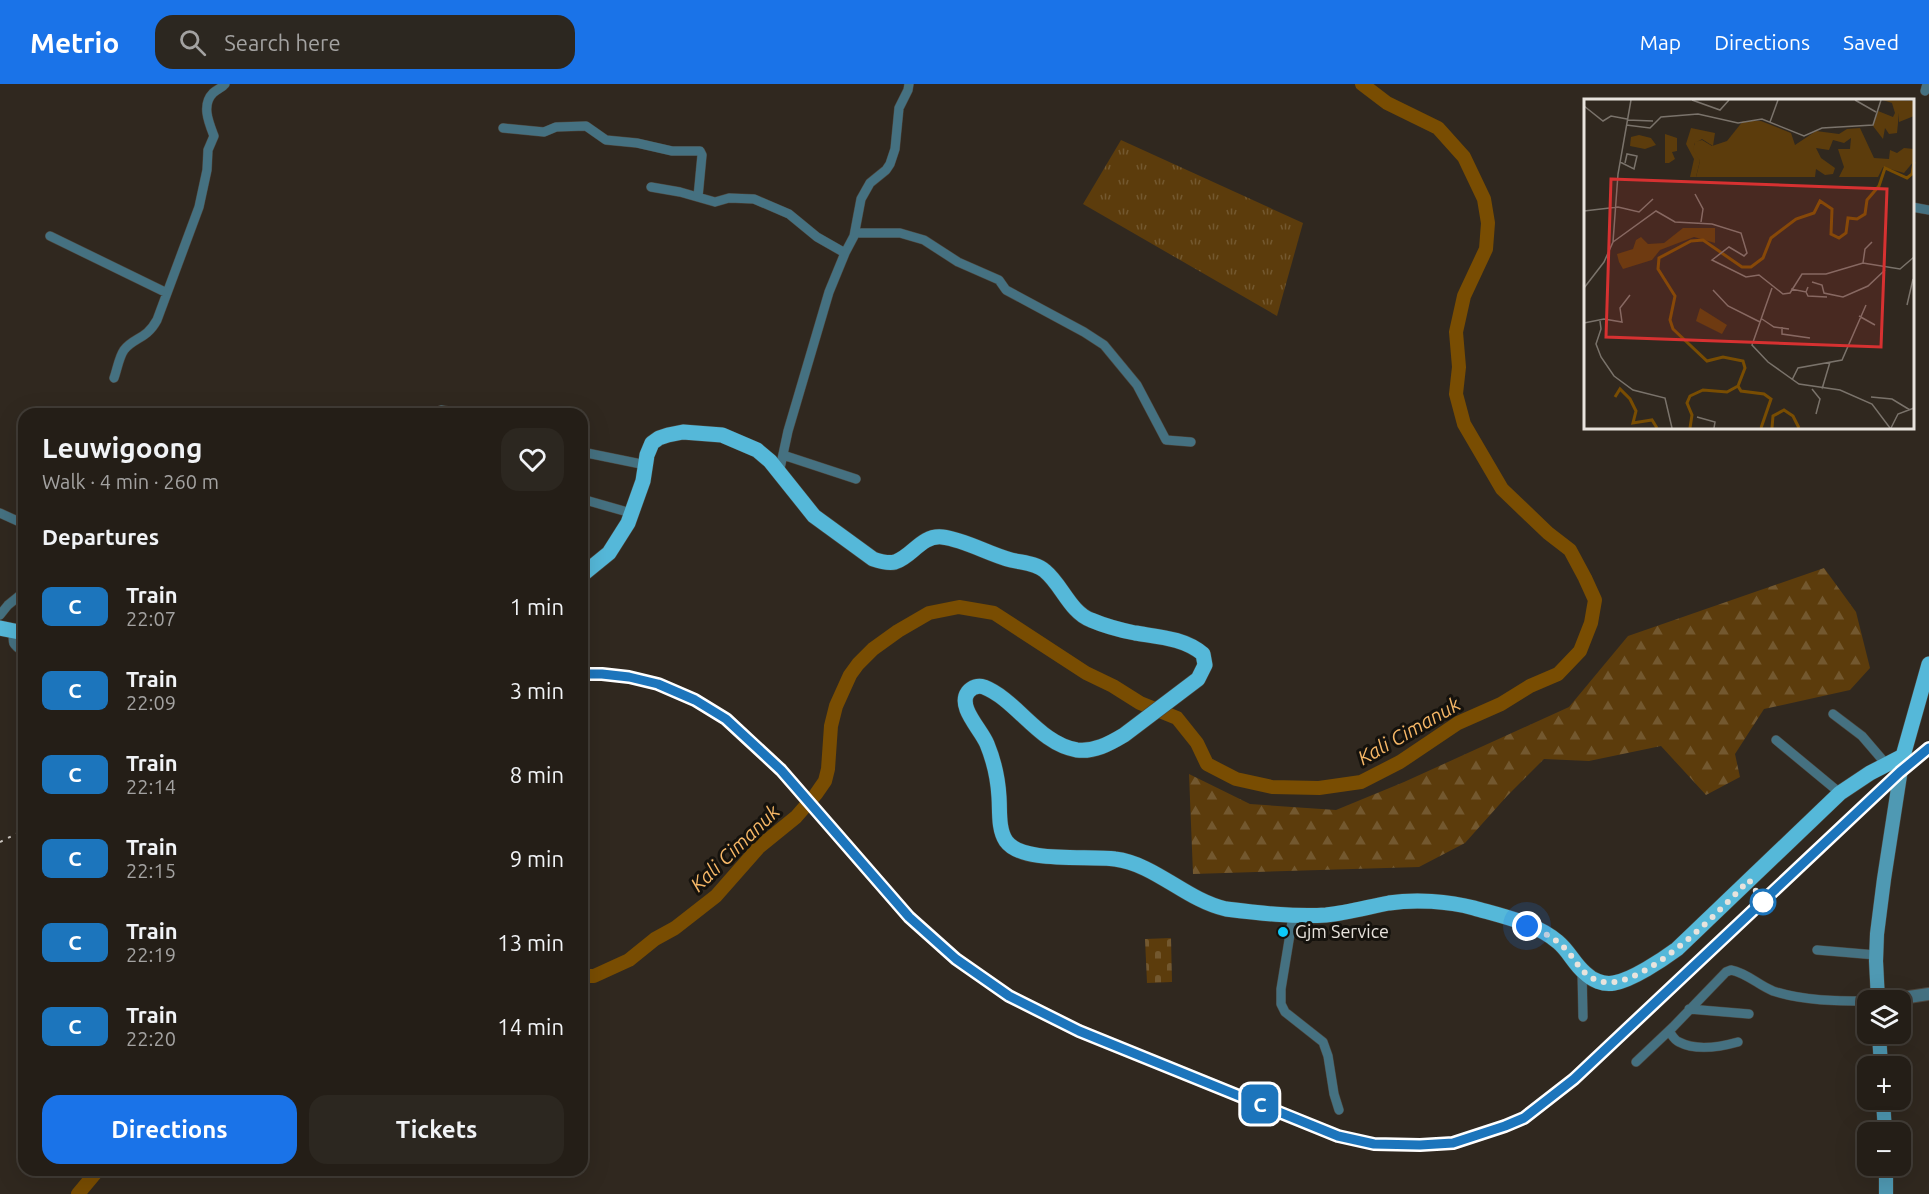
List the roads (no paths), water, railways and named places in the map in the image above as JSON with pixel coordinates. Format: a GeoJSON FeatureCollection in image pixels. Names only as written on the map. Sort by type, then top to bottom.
{"type":"FeatureCollection","features":[{"type":"Feature","properties":{"kind":"main road"},"geometry":{"type":"LineString","coordinates":[[588,569],[609,553],[628,523],[643,481],[652,443],[659,438],[676,433],[699,432],[722,435],[757,450],[770,461],[814,516],[873,559],[894,562],[918,545],[935,537],[962,542],[1011,560],[1035,564],[1043,568],[1059,585],[1075,608],[1089,620],[1133,632],[1170,638],[1197,649],[1203,654],[1205,665],[1198,679],[1124,735],[1093,750],[1072,749],[1058,744],[982,686],[972,688],[966,694],[964,700],[966,711],[984,737],[992,756],[1001,826],[1006,842],[1012,848],[1039,855],[1125,860],[1194,898],[1214,906],[1293,915],[1338,914],[1403,902],[1446,903],[1472,908],[1514,920],[1541,931],[1558,942],[1582,971],[1595,980],[1613,984],[1662,960],[1677,949],[1840,793],[1903,756]]}},
{"type":"Feature","properties":{"kind":"main road"},"geometry":{"type":"LineString","coordinates":[[1878,990],[1876,956],[1884,879],[1903,756],[1929,664]]}},
{"type":"Feature","properties":{"kind":"main road"},"geometry":{"type":"LineString","coordinates":[[1886,1176],[1886,1194]]}},
{"type":"Feature","properties":{"kind":"street"},"geometry":{"type":"LineString","coordinates":[[114,378],[124,350],[152,330],[167,293],[199,207],[207,170],[208,150],[214,136],[208,124],[207,104],[213,93],[225,84]]}},
{"type":"Feature","properties":{"kind":"street"},"geometry":{"type":"LineString","coordinates":[[779,473],[829,292],[855,233],[861,199],[870,183],[886,170],[893,155],[899,108],[909,84]]}},
{"type":"Feature","properties":{"kind":"street"},"geometry":{"type":"LineString","coordinates":[[503,128],[544,132],[556,127],[586,126],[606,140],[637,143],[672,151],[700,151],[702,155],[698,197]]}},
{"type":"Feature","properties":{"kind":"street"},"geometry":{"type":"LineString","coordinates":[[651,187],[715,202],[729,198],[743,198],[762,202],[789,214],[811,233],[845,254]]}},
{"type":"Feature","properties":{"kind":"street"},"geometry":{"type":"LineString","coordinates":[[1914,207],[1929,210]]}},
{"type":"Feature","properties":{"kind":"street"},"geometry":{"type":"LineString","coordinates":[[855,233],[900,233],[924,240],[958,262],[999,279],[1006,290],[1104,345],[1137,385],[1167,440],[1191,442]]}},
{"type":"Feature","properties":{"kind":"street"},"geometry":{"type":"LineString","coordinates":[[50,236],[167,293]]}},
{"type":"Feature","properties":{"kind":"street"},"geometry":{"type":"LineString","coordinates":[[1123,369],[1138,372]]}},
{"type":"Feature","properties":{"kind":"street"},"geometry":{"type":"LineString","coordinates":[[588,453],[646,465]]}},
{"type":"Feature","properties":{"kind":"street"},"geometry":{"type":"LineString","coordinates":[[783,455],[856,479]]}},
{"type":"Feature","properties":{"kind":"street"},"geometry":{"type":"LineString","coordinates":[[588,501],[631,513]]}},
{"type":"Feature","properties":{"kind":"street"},"geometry":{"type":"LineString","coordinates":[[0,513],[18,521]]}},
{"type":"Feature","properties":{"kind":"street"},"geometry":{"type":"LineString","coordinates":[[0,615],[18,597]]}},
{"type":"Feature","properties":{"kind":"street"},"geometry":{"type":"LineString","coordinates":[[13,630],[12,642],[18,648]]}},
{"type":"Feature","properties":{"kind":"street"},"geometry":{"type":"LineString","coordinates":[[1833,714],[1862,736],[1886,764]]}},
{"type":"Feature","properties":{"kind":"street"},"geometry":{"type":"LineString","coordinates":[[1776,740],[1840,793]]}},
{"type":"Feature","properties":{"kind":"street"},"geometry":{"type":"LineString","coordinates":[[1293,915],[1281,989],[1281,1004],[1286,1012],[1323,1042],[1339,1110]]}},
{"type":"Feature","properties":{"kind":"street"},"geometry":{"type":"LineString","coordinates":[[1817,950],[1876,956]]}},
{"type":"Feature","properties":{"kind":"street"},"geometry":{"type":"LineString","coordinates":[[1636,1062],[1726,972],[1731,970],[1746,975],[1774,991],[1836,1001],[1857,1001]]}},
{"type":"Feature","properties":{"kind":"street"},"geometry":{"type":"LineString","coordinates":[[1582,971],[1583,1017]]}},
{"type":"Feature","properties":{"kind":"street"},"geometry":{"type":"LineString","coordinates":[[1911,997],[1929,994]]}},
{"type":"Feature","properties":{"kind":"street"},"geometry":{"type":"LineString","coordinates":[[1689,1009],[1749,1014]]}},
{"type":"Feature","properties":{"kind":"street"},"geometry":{"type":"LineString","coordinates":[[1669,1031],[1677,1041],[1689,1045],[1713,1047],[1738,1042]]}},
{"type":"Feature","properties":{"kind":"waterway","name":"Kali Cimanuk"},"geometry":{"type":"LineString","coordinates":[[588,976],[594,976],[629,960],[655,939],[675,928],[716,896],[759,847],[796,817],[825,781],[831,726],[836,706],[850,675],[873,649],[929,613],[959,607],[994,613],[1086,673],[1140,703],[1177,718],[1197,743],[1207,764],[1236,779],[1272,787],[1319,788],[1361,782],[1400,762],[1458,723],[1501,704],[1530,686],[1558,674],[1580,651],[1591,623],[1595,600],[1585,578],[1570,550],[1548,533],[1502,489],[1464,424],[1456,394],[1459,367],[1456,332],[1464,296],[1486,249],[1488,223],[1484,199],[1464,157],[1438,128],[1387,103],[1362,84]]}},
{"type":"Feature","properties":{"kind":"waterway","name":"Kali Cimanuk"},"geometry":{"type":"LineString","coordinates":[[78,1194],[93,1176]]}},
{"type":"Feature","properties":{"kind":"railway"},"geometry":{"type":"LineString","coordinates":[[588,674],[641,681],[667,689],[715,713],[738,730],[781,770],[909,917],[956,959],[1009,995],[1079,1031],[1338,1136],[1365,1143],[1393,1146],[1431,1145],[1469,1138],[1505,1126],[1542,1105],[1573,1079],[1900,772],[1929,748]]}},
{"type":"Feature","properties":{"kind":"railway"},"geometry":{"type":"LineString","coordinates":[[0,842],[18,833]]}},
{"type":"Feature","properties":{"kind":"train","name":"C"},"geometry":{"type":"LineString","coordinates":[[588,674],[629,677],[658,684],[695,700],[726,719],[781,770],[909,917],[956,959],[1009,996],[1079,1031],[1226,1091],[1338,1136],[1374,1144],[1453,1143],[1524,1118],[1574,1079],[1900,772],[1929,748]]}},
{"type":"Feature","properties":{"kind":"place","name":"Gjm Service"},"geometry":{"type":"Point","coordinates":[1283,932]}}]}
